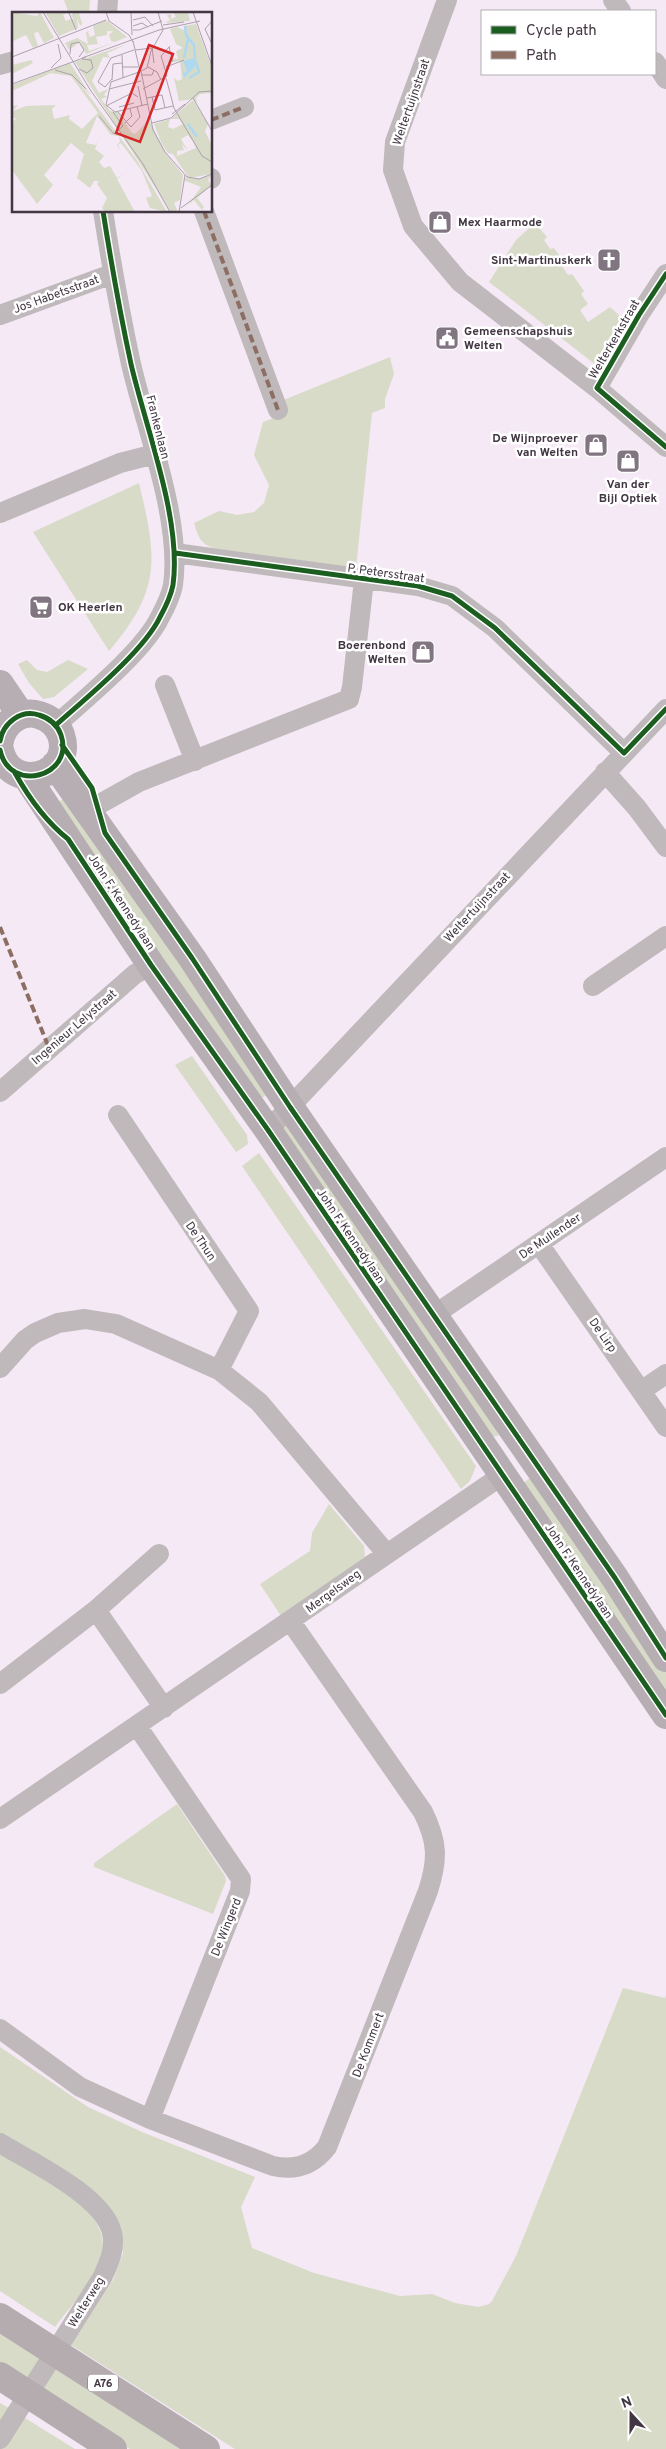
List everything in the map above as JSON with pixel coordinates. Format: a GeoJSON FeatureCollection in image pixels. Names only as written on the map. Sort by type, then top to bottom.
{"type":"FeatureCollection","features":[{"type":"Feature","properties":{"kind":"highway","name":"A76"},"geometry":{"type":"LineString","coordinates":[[0,2317],[206,2449]]}},
{"type":"Feature","properties":{"kind":"highway"},"geometry":{"type":"LineString","coordinates":[[0,2376],[113,2449]]}},
{"type":"Feature","properties":{"kind":"street","name":"Weltertuijnstraat"},"geometry":{"type":"LineString","coordinates":[[447,0],[395,142],[393,170],[413,226],[460,282],[597,388],[666,447]]}},
{"type":"Feature","properties":{"kind":"street"},"geometry":{"type":"LineString","coordinates":[[656,64],[666,79]]}},
{"type":"Feature","properties":{"kind":"street"},"geometry":{"type":"LineString","coordinates":[[212,120],[244,107]]}},
{"type":"Feature","properties":{"kind":"street","name":"Frankenlaan"},"geometry":{"type":"LineString","coordinates":[[56,725],[142,644],[154,628],[172,587],[175,553],[170,520],[112,274],[103,212]]}},
{"type":"Feature","properties":{"kind":"street"},"geometry":{"type":"LineString","coordinates":[[204,212],[278,410]]}},
{"type":"Feature","properties":{"kind":"street","name":"Jos Habetsstraat"},"geometry":{"type":"LineString","coordinates":[[0,315],[112,274]]}},
{"type":"Feature","properties":{"kind":"street","name":"Welterkerkstraat"},"geometry":{"type":"LineString","coordinates":[[597,388],[639,314],[666,274]]}},
{"type":"Feature","properties":{"kind":"street"},"geometry":{"type":"LineString","coordinates":[[0,513],[120,463],[155,454]]}},
{"type":"Feature","properties":{"kind":"street","name":"P. Petersstraat"},"geometry":{"type":"LineString","coordinates":[[175,553],[418,586],[452,596],[495,628],[624,753]]}},
{"type":"Feature","properties":{"kind":"street"},"geometry":{"type":"LineString","coordinates":[[89,810],[139,782],[349,699],[364,580]]}},
{"type":"Feature","properties":{"kind":"street","name":"John F. Kennedylaan"},"geometry":{"type":"LineString","coordinates":[[0,684],[7,746],[151,965],[268,1130],[501,1476],[666,1715]]}},
{"type":"Feature","properties":{"kind":"street"},"geometry":{"type":"LineString","coordinates":[[165,685],[195,761]]}},
{"type":"Feature","properties":{"kind":"street","name":"Weltertuijnstraat"},"geometry":{"type":"LineString","coordinates":[[268,1130],[666,709]]}},
{"type":"Feature","properties":{"kind":"street"},"geometry":{"type":"LineString","coordinates":[[35,713],[44,716],[56,725],[60,733],[62,745],[60,758],[55,765],[39,775],[7,746],[35,713]]}},
{"type":"Feature","properties":{"kind":"street","name":"John F. Kennedylaan"},"geometry":{"type":"LineString","coordinates":[[55,765],[89,810],[192,958],[290,1107],[616,1578],[666,1658]]}},
{"type":"Feature","properties":{"kind":"street"},"geometry":{"type":"LineString","coordinates":[[605,772],[637,808],[666,847]]}},
{"type":"Feature","properties":{"kind":"street"},"geometry":{"type":"LineString","coordinates":[[593,986],[666,936]]}},
{"type":"Feature","properties":{"kind":"street","name":"Ingenieur Lelystraat"},"geometry":{"type":"LineString","coordinates":[[0,1092],[136,974],[151,965]]}},
{"type":"Feature","properties":{"kind":"street","name":"De Thun"},"geometry":{"type":"LineString","coordinates":[[118,1115],[249,1311],[219,1370]]}},
{"type":"Feature","properties":{"kind":"street","name":"De Mullender"},"geometry":{"type":"LineString","coordinates":[[434,1315],[666,1157]]}},
{"type":"Feature","properties":{"kind":"street","name":"De Lirp"},"geometry":{"type":"LineString","coordinates":[[539,1244],[666,1427]]}},
{"type":"Feature","properties":{"kind":"street"},"geometry":{"type":"LineString","coordinates":[[0,1368],[25,1340],[35,1333],[58,1323],[86,1319],[116,1324],[219,1370],[259,1402],[386,1553]]}},
{"type":"Feature","properties":{"kind":"street"},"geometry":{"type":"LineString","coordinates":[[641,1391],[666,1374]]}},
{"type":"Feature","properties":{"kind":"street"},"geometry":{"type":"LineString","coordinates":[[501,1476],[531,1455]]}},
{"type":"Feature","properties":{"kind":"street","name":"Mergelsweg"},"geometry":{"type":"LineString","coordinates":[[0,1819],[291,1622],[386,1553],[501,1476]]}},
{"type":"Feature","properties":{"kind":"street"},"geometry":{"type":"LineString","coordinates":[[0,1684],[96,1610],[158,1554]]}},
{"type":"Feature","properties":{"kind":"street"},"geometry":{"type":"LineString","coordinates":[[96,1610],[164,1708]]}},
{"type":"Feature","properties":{"kind":"street","name":"De Kommert"},"geometry":{"type":"LineString","coordinates":[[0,2029],[80,2087],[150,2119],[281,2168],[299,2167],[322,2154],[327,2147],[348,2096],[436,1867],[435,1845],[423,1812],[291,1622]]}},
{"type":"Feature","properties":{"kind":"street","name":"De Wingerd"},"geometry":{"type":"LineString","coordinates":[[137,1726],[241,1879],[240,1891],[150,2119]]}},
{"type":"Feature","properties":{"kind":"street","name":"Welterweg"},"geometry":{"type":"LineString","coordinates":[[0,2143],[86,2198],[106,2220],[112,2233],[111,2256],[102,2278],[0,2439]]}},
{"type":"Feature","properties":{"kind":"green space"},"geometry":{"type":"Polygon","coordinates":[[[64,0],[90,0],[89,12],[68,12],[64,0]]]}},
{"type":"Feature","properties":{"kind":"green space"},"geometry":{"type":"Polygon","coordinates":[[[535,223],[547,237],[544,240],[550,249],[554,248],[565,263],[562,266],[568,275],[572,274],[584,291],[581,294],[588,304],[580,310],[588,322],[610,307],[628,323],[605,360],[598,364],[592,362],[489,282],[516,240],[535,223]]]}},
{"type":"Feature","properties":{"kind":"green space"},"geometry":{"type":"Polygon","coordinates":[[[390,357],[394,374],[385,399],[385,408],[372,413],[356,568],[218,549],[204,543],[197,533],[194,523],[219,511],[237,515],[254,512],[264,503],[269,485],[254,455],[263,422],[287,413],[281,401],[390,357]]]}},
{"type":"Feature","properties":{"kind":"green space"},"geometry":{"type":"Polygon","coordinates":[[[139,483],[149,532],[151,572],[147,590],[139,609],[109,651],[33,532],[139,483]]]}},
{"type":"Feature","properties":{"kind":"green space"},"geometry":{"type":"Polygon","coordinates":[[[27,660],[37,670],[47,672],[68,660],[88,669],[54,697],[43,699],[29,683],[18,664],[27,660]]]}},
{"type":"Feature","properties":{"kind":"green space"},"geometry":{"type":"Polygon","coordinates":[[[71,793],[269,1090],[264,1097],[256,1099],[53,806],[71,793]]]}},
{"type":"Feature","properties":{"kind":"green space"},"geometry":{"type":"Polygon","coordinates":[[[192,1056],[247,1135],[248,1144],[236,1152],[175,1065],[192,1056]]]}},
{"type":"Feature","properties":{"kind":"green space"},"geometry":{"type":"Polygon","coordinates":[[[289,1120],[502,1429],[498,1436],[490,1437],[279,1135],[283,1122],[289,1120]]]}},
{"type":"Feature","properties":{"kind":"green space"},"geometry":{"type":"Polygon","coordinates":[[[259,1153],[476,1466],[470,1481],[461,1489],[242,1166],[259,1153]]]}},
{"type":"Feature","properties":{"kind":"green space"},"geometry":{"type":"Polygon","coordinates":[[[534,1478],[666,1664],[666,1700],[523,1484],[528,1479],[534,1478]]]}},
{"type":"Feature","properties":{"kind":"green space"},"geometry":{"type":"Polygon","coordinates":[[[329,1504],[364,1546],[365,1557],[281,1616],[260,1584],[310,1551],[312,1533],[329,1504]]]}},
{"type":"Feature","properties":{"kind":"green space"},"geometry":{"type":"Polygon","coordinates":[[[177,1804],[225,1876],[226,1881],[213,1914],[94,1867],[94,1863],[177,1804]]]}},
{"type":"Feature","properties":{"kind":"green space"},"geometry":{"type":"Polygon","coordinates":[[[623,1988],[665,1998],[666,1995],[666,2449],[235,2449],[71,2345],[113,2280],[123,2253],[121,2232],[0,2138],[0,2047],[88,2107],[142,2132],[255,2177],[241,2207],[252,2248],[314,2273],[400,2296],[432,2294],[455,2303],[478,2307],[489,2304],[492,2301],[516,2256],[623,1988]]]}},
{"type":"Feature","properties":{"kind":"green space"},"geometry":{"type":"Polygon","coordinates":[[[0,2152],[49,2180],[83,2206],[95,2221],[102,2237],[102,2253],[94,2273],[55,2327],[0,2291],[0,2152]]]}},
{"type":"Feature","properties":{"kind":"green space"},"geometry":{"type":"Polygon","coordinates":[[[0,2329],[189,2449],[130,2449],[0,2367],[0,2329]]]}},
{"type":"Feature","properties":{"kind":"green space"},"geometry":{"type":"Polygon","coordinates":[[[0,2403],[9,2408],[75,2449],[0,2449],[0,2403]]]}},
{"type":"Feature","properties":{"kind":"marked path"},"geometry":{"type":"LineString","coordinates":[[212,120],[244,107]]}},
{"type":"Feature","properties":{"kind":"marked path"},"geometry":{"type":"LineString","coordinates":[[204,212],[278,410]]}},
{"type":"Feature","properties":{"kind":"marked path"},"geometry":{"type":"LineString","coordinates":[[0,927],[49,1048]]}},
{"type":"Feature","properties":{"kind":"cycle path"},"geometry":{"type":"LineString","coordinates":[[56,725],[113,674],[141,645],[162,613],[173,585],[174,560],[168,504],[131,364],[103,212]]}},
{"type":"Feature","properties":{"kind":"cycle path"},"geometry":{"type":"LineString","coordinates":[[666,274],[639,315],[597,388],[666,447]]}},
{"type":"Feature","properties":{"kind":"cycle path"},"geometry":{"type":"LineString","coordinates":[[175,553],[418,586],[452,596],[495,628],[624,753],[666,709]]}},
{"type":"Feature","properties":{"kind":"cycle path"},"geometry":{"type":"LineString","coordinates":[[0,741],[9,723],[20,716],[32,714],[46,718],[55,725],[61,735],[63,749],[59,761],[50,770],[40,775],[27,776],[16,772],[6,764],[0,750]]}},
{"type":"Feature","properties":{"kind":"cycle path"},"geometry":{"type":"LineString","coordinates":[[62,745],[92,788],[105,833],[192,958],[290,1107],[615,1578],[666,1658]]}},
{"type":"Feature","properties":{"kind":"cycle path"},"geometry":{"type":"LineString","coordinates":[[15,773],[38,809],[68,839],[151,965],[268,1130],[666,1715]]}},
{"type":"Feature","properties":{"kind":"place","name":"Mex Haarmode"},"geometry":{"type":"Point","coordinates":[440,222]}},
{"type":"Feature","properties":{"kind":"place","name":"Sint-Martinuskerk"},"geometry":{"type":"Point","coordinates":[609,260]}},
{"type":"Feature","properties":{"kind":"place","name":"Gemeenschapshuis Welten"},"geometry":{"type":"Point","coordinates":[447,338]}},
{"type":"Feature","properties":{"kind":"place","name":"De Wijnproever van Welten"},"geometry":{"type":"Point","coordinates":[596,445]}},
{"type":"Feature","properties":{"kind":"place","name":"Van der Bijl Optiek"},"geometry":{"type":"Point","coordinates":[628,461]}},
{"type":"Feature","properties":{"kind":"place","name":"OK Heerlen"},"geometry":{"type":"Point","coordinates":[41,607]}},
{"type":"Feature","properties":{"kind":"place","name":"Boerenbond Welten"},"geometry":{"type":"Point","coordinates":[423,652]}}]}
